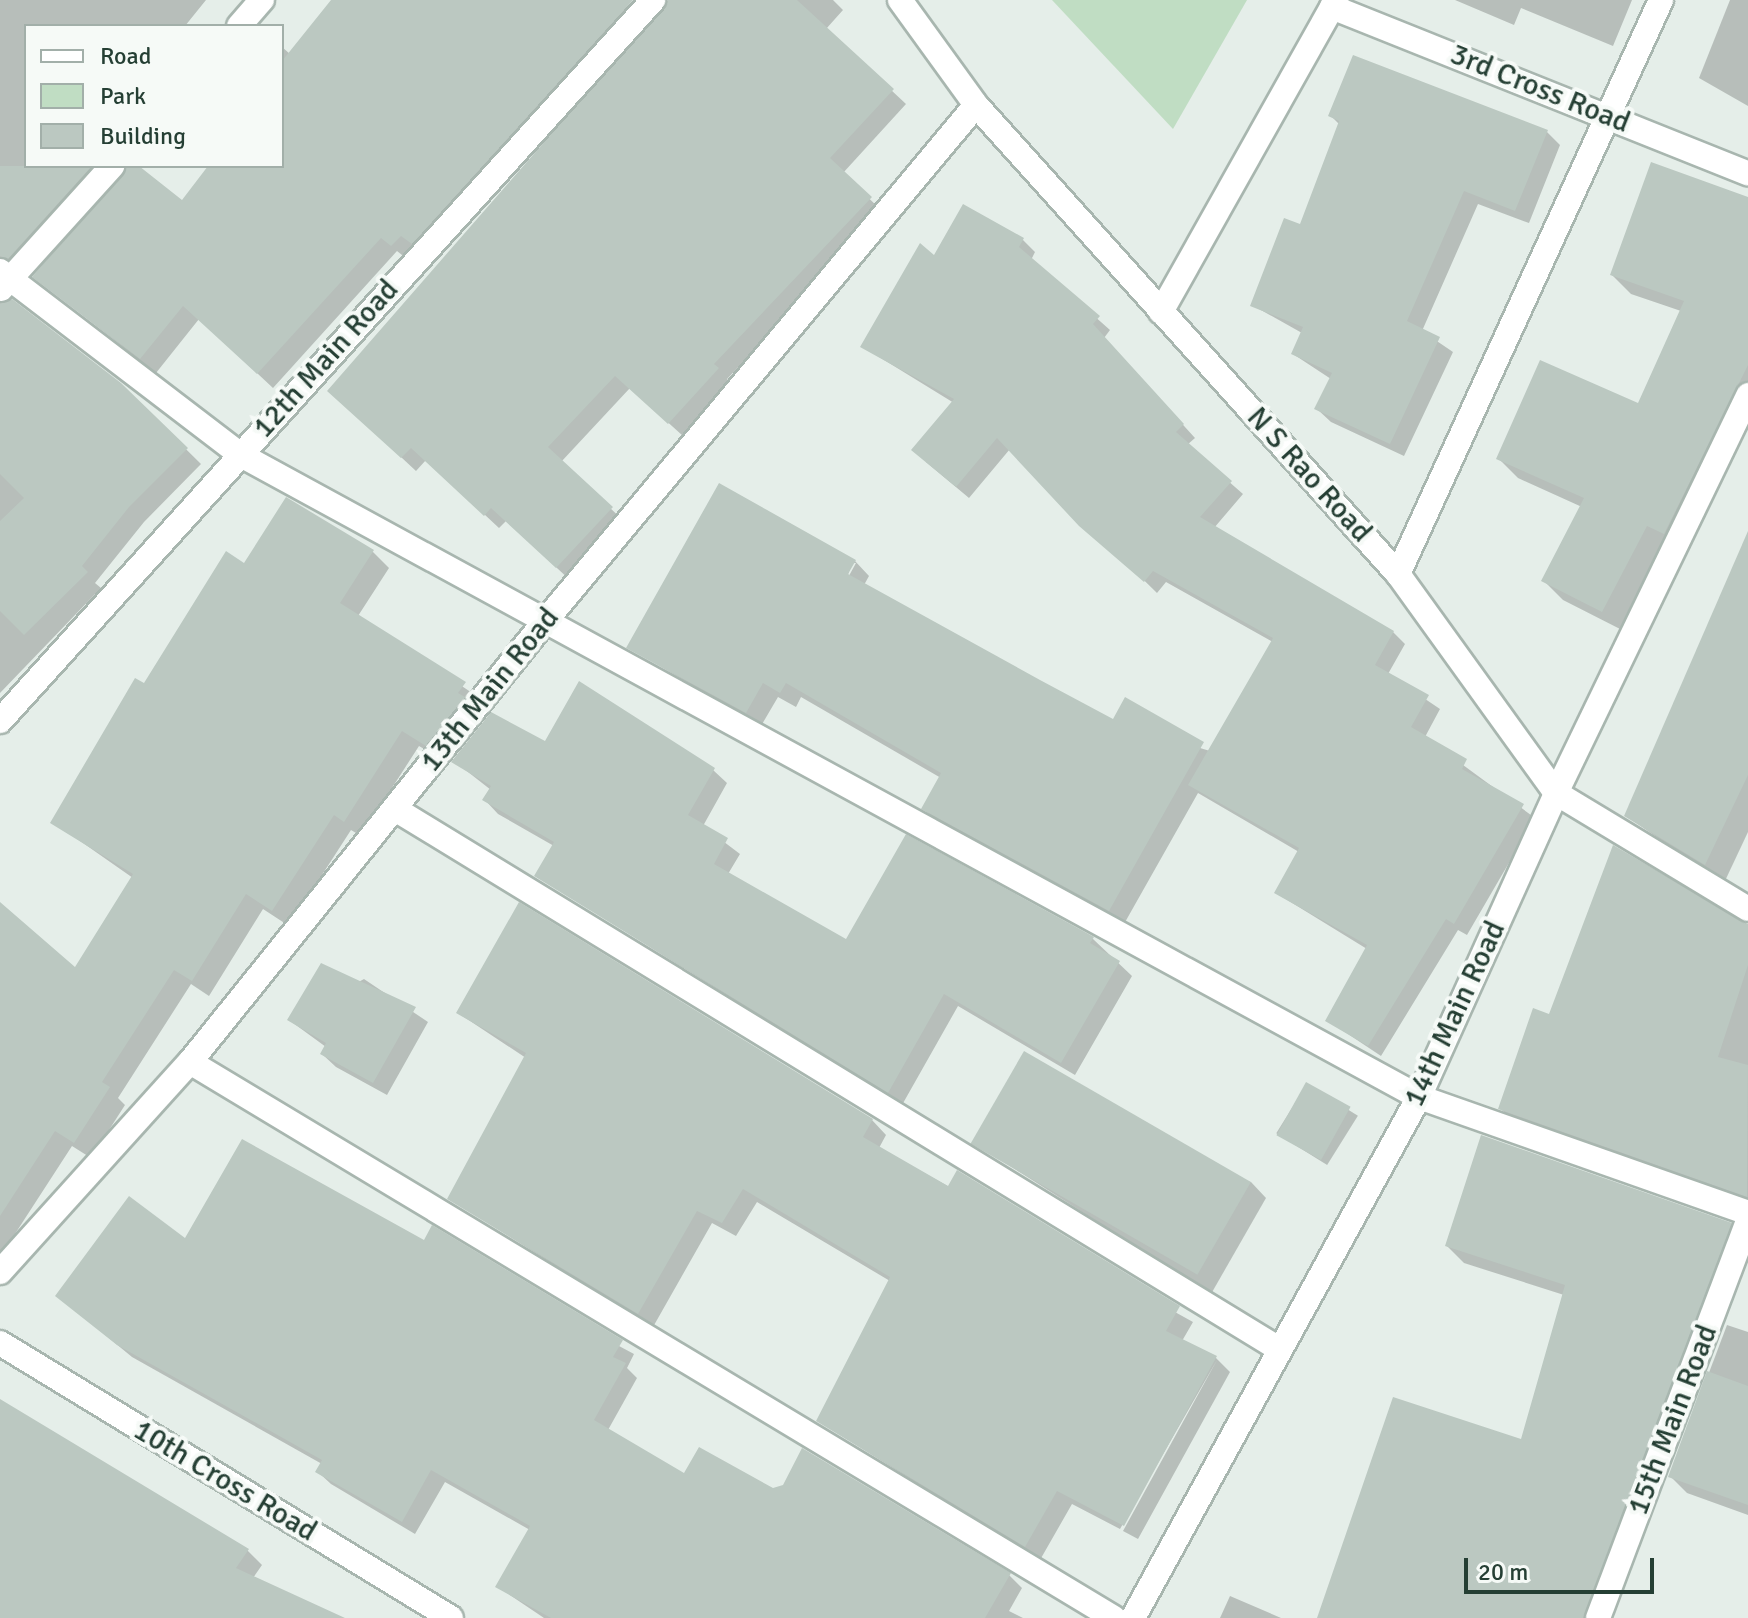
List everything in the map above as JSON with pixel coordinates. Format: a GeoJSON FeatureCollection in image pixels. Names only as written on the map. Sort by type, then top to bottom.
{"type":"FeatureCollection","features":[{"type":"Feature","properties":{"kind":"street"},"geometry":{"type":"LineString","coordinates":[[241,24],[262,0]]}},
{"type":"Feature","properties":{"kind":"street","name":"12th Main Road"},"geometry":{"type":"LineString","coordinates":[[0,721],[653,0]]}},
{"type":"Feature","properties":{"kind":"street","name":"N S Rao Road"},"geometry":{"type":"LineString","coordinates":[[900,0],[976,105],[1398,574],[1556,793],[1748,909]]}},
{"type":"Feature","properties":{"kind":"street"},"geometry":{"type":"LineString","coordinates":[[1398,574],[1605,114],[1661,0]]}},
{"type":"Feature","properties":{"kind":"street"},"geometry":{"type":"LineString","coordinates":[[1161,312],[1334,3]]}},
{"type":"Feature","properties":{"kind":"street","name":"3rd Cross Road"},"geometry":{"type":"LineString","coordinates":[[1334,3],[1748,173]]}},
{"type":"Feature","properties":{"kind":"street","name":"13th Main Road"},"geometry":{"type":"LineString","coordinates":[[0,1272],[190,1062],[542,625],[976,105]]}},
{"type":"Feature","properties":{"kind":"street"},"geometry":{"type":"LineString","coordinates":[[110,168],[4,280],[239,454],[542,625],[1419,1097],[1748,1213]]}},
{"type":"Feature","properties":{"kind":"street","name":"14th Main Road"},"geometry":{"type":"LineString","coordinates":[[1133,1618],[1419,1097],[1556,793],[1748,395]]}},
{"type":"Feature","properties":{"kind":"street"},"geometry":{"type":"LineString","coordinates":[[395,809],[1279,1349]]}},
{"type":"Feature","properties":{"kind":"street"},"geometry":{"type":"LineString","coordinates":[[190,1062],[1114,1618]]}},
{"type":"Feature","properties":{"kind":"street","name":"15th Main Road"},"geometry":{"type":"LineString","coordinates":[[1598,1618],[1748,1222]]}},
{"type":"Feature","properties":{"kind":"street","name":"10th Cross Road"},"geometry":{"type":"LineString","coordinates":[[0,1343],[451,1618]]}},
{"type":"Feature","properties":{"kind":"green space"},"geometry":{"type":"Polygon","coordinates":[[[1052,0],[1247,0],[1173,129],[1052,0]]]}},
{"type":"Feature","properties":{"kind":"building"},"geometry":{"type":"Polygon","coordinates":[[[331,0],[633,0],[412,244],[401,236],[391,246],[381,238],[257,374],[183,306],[140,359],[32,277],[125,168],[142,168],[182,200],[206,168],[284,168],[284,59],[331,0]]]}},
{"type":"Feature","properties":{"kind":"building"},"geometry":{"type":"Polygon","coordinates":[[[668,0],[797,0],[894,89],[830,158],[872,197],[714,364],[719,368],[668,424],[615,376],[548,447],[613,507],[556,568],[491,508],[484,516],[411,448],[401,458],[327,391],[668,0]]]}},
{"type":"Feature","properties":{"kind":"building"},"geometry":{"type":"Polygon","coordinates":[[[1353,55],[1548,130],[1515,211],[1464,191],[1407,321],[1440,337],[1390,444],[1314,409],[1332,373],[1291,354],[1303,327],[1250,306],[1284,218],[1300,224],[1339,121],[1328,116],[1353,55]]]}},
{"type":"Feature","properties":{"kind":"building"},"geometry":{"type":"Polygon","coordinates":[[[1651,162],[1748,197],[1748,365],[1664,534],[1647,526],[1602,612],[1541,581],[1584,498],[1496,459],[1540,360],[1638,403],[1684,301],[1610,275],[1651,162]]]}},
{"type":"Feature","properties":{"kind":"building"},"geometry":{"type":"Polygon","coordinates":[[[0,166],[90,168],[8,259],[0,256],[0,166]]]}},
{"type":"Feature","properties":{"kind":"building"},"geometry":{"type":"Polygon","coordinates":[[[963,204],[1024,238],[1019,247],[1100,316],[1093,324],[1184,424],[1176,432],[1232,481],[1200,517],[1394,631],[1375,665],[1429,695],[1411,727],[1467,759],[1462,769],[1524,804],[1454,924],[1446,919],[1368,1046],[1325,1021],[1367,945],[1274,893],[1299,848],[1188,785],[1273,638],[1153,571],[1144,582],[1079,526],[997,438],[956,487],[911,450],[954,399],[860,347],[920,243],[934,255],[963,204]]]}},
{"type":"Feature","properties":{"kind":"building"},"geometry":{"type":"Polygon","coordinates":[[[12,299],[121,383],[188,448],[129,507],[82,566],[88,572],[24,635],[0,611],[0,521],[24,498],[0,474],[0,304],[12,299]]]}},
{"type":"Feature","properties":{"kind":"building"},"geometry":{"type":"Polygon","coordinates":[[[719,483],[856,560],[848,574],[1113,719],[1125,697],[1204,742],[1109,911],[921,809],[941,773],[786,683],[780,693],[763,683],[746,713],[626,648],[719,483]]]}},
{"type":"Feature","properties":{"kind":"building"},"geometry":{"type":"Polygon","coordinates":[[[286,497],[374,550],[340,603],[466,682],[458,693],[465,697],[426,746],[402,731],[344,822],[334,815],[272,911],[246,894],[192,981],[174,970],[102,1082],[110,1087],[74,1143],[55,1131],[0,1216],[0,902],[75,967],[133,874],[50,823],[135,678],[144,683],[226,551],[244,563],[286,497]]]}},
{"type":"Feature","properties":{"kind":"building"},"geometry":{"type":"Polygon","coordinates":[[[1748,531],[1748,775],[1705,865],[1624,816],[1748,531]]]}},
{"type":"Feature","properties":{"kind":"building"},"geometry":{"type":"Polygon","coordinates":[[[579,681],[715,768],[688,815],[728,838],[714,864],[846,939],[906,834],[1094,937],[1090,943],[1120,961],[1061,1063],[944,994],[888,1093],[534,876],[554,842],[482,800],[491,786],[451,762],[491,712],[545,741],[579,681]]]}},
{"type":"Feature","properties":{"kind":"building"},"geometry":{"type":"Polygon","coordinates":[[[1613,845],[1748,924],[1748,965],[1718,1057],[1748,1065],[1747,1197],[1498,1109],[1533,1008],[1549,1014],[1613,845]]]}},
{"type":"Feature","properties":{"kind":"building"},"geometry":{"type":"Polygon","coordinates":[[[519,902],[873,1119],[863,1137],[948,1186],[957,1170],[1180,1306],[1166,1331],[1217,1356],[1124,1526],[1057,1491],[1025,1547],[816,1421],[890,1277],[743,1189],[722,1223],[697,1211],[638,1314],[447,1199],[526,1053],[456,1013],[519,902]]]}},
{"type":"Feature","properties":{"kind":"building"},"geometry":{"type":"Polygon","coordinates":[[[321,963],[416,1007],[373,1083],[320,1054],[326,1043],[287,1020],[321,963]]]}},
{"type":"Feature","properties":{"kind":"building"},"geometry":{"type":"Polygon","coordinates":[[[1024,1051],[1251,1182],[1197,1275],[970,1144],[1024,1051]]]}},
{"type":"Feature","properties":{"kind":"building"},"geometry":{"type":"Polygon","coordinates":[[[1306,1082],[1351,1107],[1321,1160],[1276,1135],[1306,1082]]]}},
{"type":"Feature","properties":{"kind":"building"},"geometry":{"type":"Polygon","coordinates":[[[1481,1135],[1732,1223],[1583,1618],[1317,1618],[1393,1397],[1521,1439],[1565,1285],[1445,1246],[1481,1135]]]}},
{"type":"Feature","properties":{"kind":"building"},"geometry":{"type":"Polygon","coordinates":[[[242,1139],[424,1240],[432,1225],[623,1340],[613,1357],[626,1363],[594,1420],[684,1473],[699,1447],[773,1488],[783,1485],[802,1448],[1011,1573],[985,1618],[551,1618],[495,1587],[530,1526],[431,1470],[402,1522],[315,1472],[322,1460],[117,1345],[55,1296],[129,1196],[185,1238],[242,1139]]]}},
{"type":"Feature","properties":{"kind":"building"},"geometry":{"type":"Polygon","coordinates":[[[1707,1371],[1748,1386],[1748,1505],[1668,1477],[1707,1371]]]}},
{"type":"Feature","properties":{"kind":"building"},"geometry":{"type":"Polygon","coordinates":[[[0,1399],[249,1549],[236,1568],[345,1618],[0,1618],[0,1399]]]}}]}
